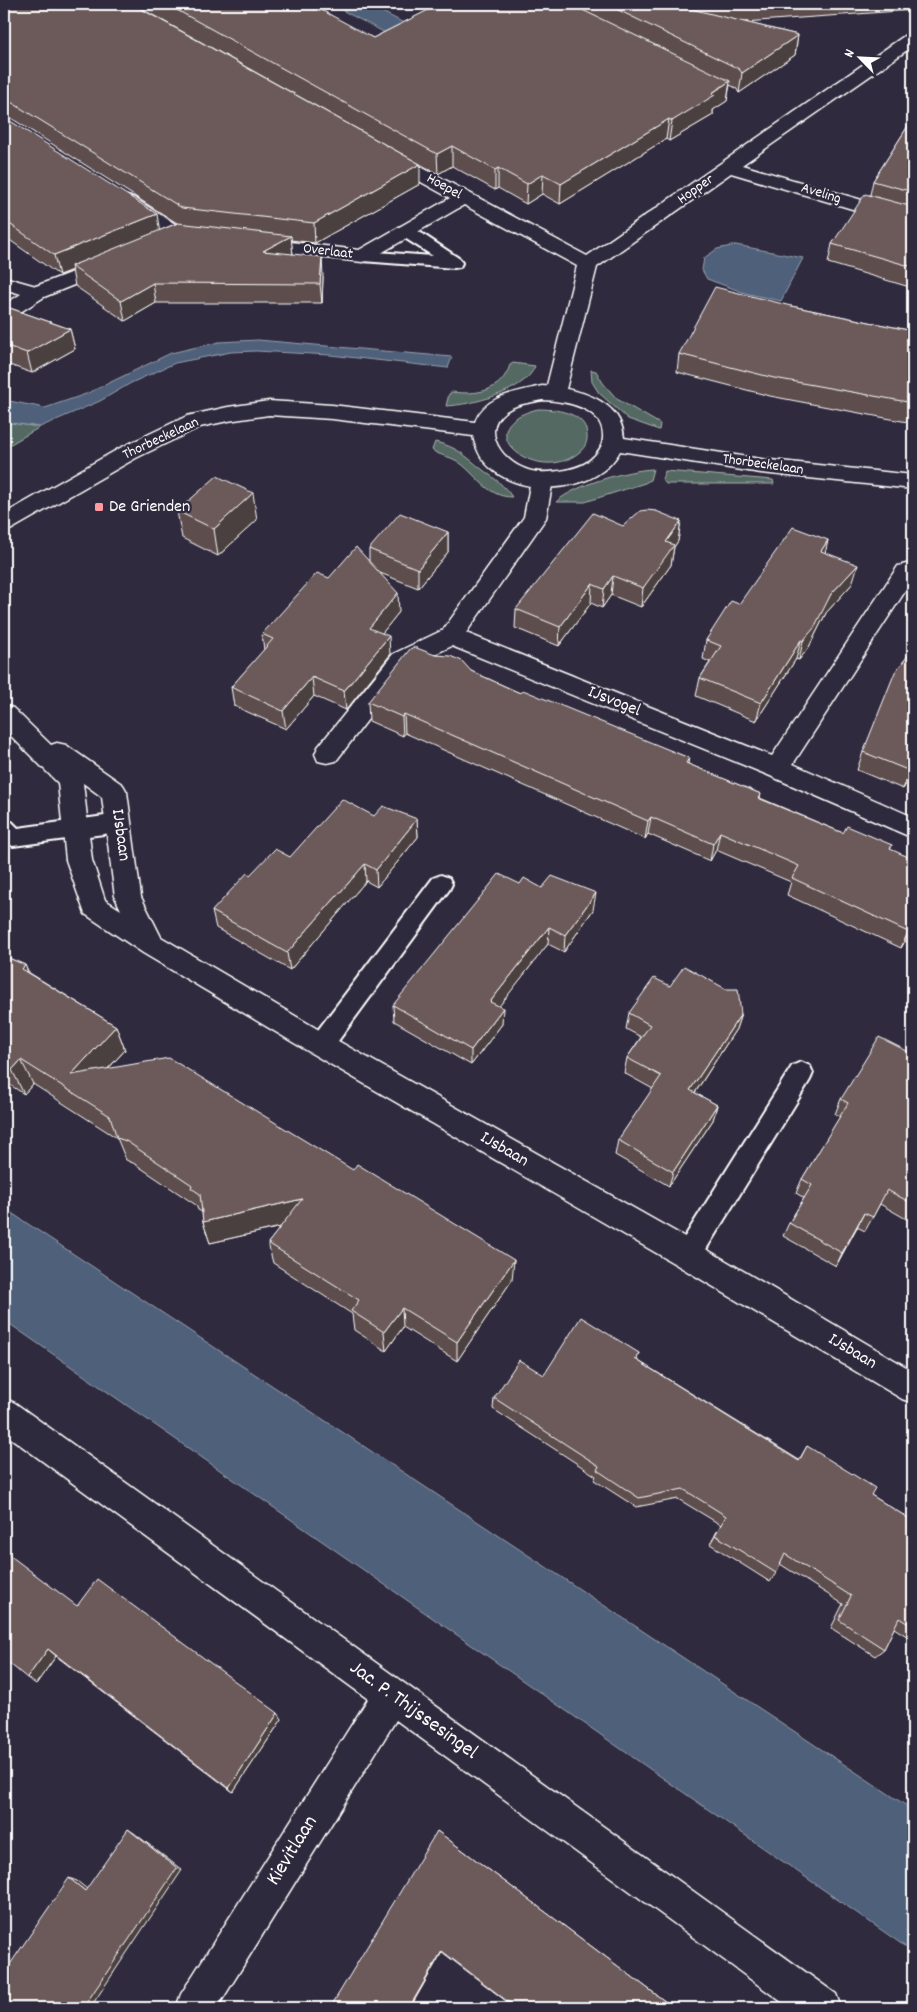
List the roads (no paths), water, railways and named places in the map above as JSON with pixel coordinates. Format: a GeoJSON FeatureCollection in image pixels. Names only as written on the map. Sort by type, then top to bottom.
{"type":"FeatureCollection","features":[{"type":"Feature","properties":{"kind":"street","name":"Hopper"},"geometry":{"type":"LineString","coordinates":[[588,264],[909,47]]}},
{"type":"Feature","properties":{"kind":"street","name":"Hoepel"},"geometry":{"type":"LineString","coordinates":[[369,146],[588,264]]}},
{"type":"Feature","properties":{"kind":"street","name":"Aveling"},"geometry":{"type":"LineString","coordinates":[[729,167],[913,221]]}},
{"type":"Feature","properties":{"kind":"street"},"geometry":{"type":"LineString","coordinates":[[112,193],[170,239],[198,237]]}},
{"type":"Feature","properties":{"kind":"street","name":"Overlaat"},"geometry":{"type":"LineString","coordinates":[[237,242],[362,256],[463,198]]}},
{"type":"Feature","properties":{"kind":"street"},"geometry":{"type":"LineString","coordinates":[[4,314],[37,293],[126,257]]}},
{"type":"Feature","properties":{"kind":"street"},"geometry":{"type":"LineString","coordinates":[[556,393],[582,277],[588,264]]}},
{"type":"Feature","properties":{"kind":"street"},"geometry":{"type":"LineString","coordinates":[[4,283],[37,293]]}},
{"type":"Feature","properties":{"kind":"street"},"geometry":{"type":"LineString","coordinates":[[556,393],[588,402],[600,410],[612,426],[614,432],[614,444],[609,454],[601,463],[575,477],[542,480],[513,473],[501,466],[485,449],[482,430],[490,414],[507,401],[529,394],[556,393]]}},
{"type":"Feature","properties":{"kind":"street","name":"Thorbeckelaan"},"geometry":{"type":"LineString","coordinates":[[4,524],[128,453],[194,421],[228,414],[269,408],[332,412],[482,430]]}},
{"type":"Feature","properties":{"kind":"street","name":"Thorbeckelaan"},"geometry":{"type":"LineString","coordinates":[[614,444],[761,466],[913,482]]}},
{"type":"Feature","properties":{"kind":"street"},"geometry":{"type":"LineString","coordinates":[[326,754],[401,660],[451,636],[535,518],[542,480]]}},
{"type":"Feature","properties":{"kind":"street"},"geometry":{"type":"LineString","coordinates":[[777,768],[906,572]]}},
{"type":"Feature","properties":{"kind":"street","name":"IJsvogel"},"geometry":{"type":"LineString","coordinates":[[451,636],[777,768],[913,828]]}},
{"type":"Feature","properties":{"kind":"street","name":"IJsbaan"},"geometry":{"type":"LineString","coordinates":[[4,715],[114,792],[128,897],[152,945]]}},
{"type":"Feature","properties":{"kind":"street","name":"IJsbaan"},"geometry":{"type":"LineString","coordinates":[[4,715],[70,779],[79,860],[94,906],[152,945],[321,1045],[688,1255],[913,1388]]}},
{"type":"Feature","properties":{"kind":"street","name":"Jac. P. Thijssesingel"},"geometry":{"type":"LineString","coordinates":[[4,1414],[822,2008]]}},
{"type":"Feature","properties":{"kind":"street","name":"Kievitlaan"},"geometry":{"type":"LineString","coordinates":[[195,2008],[391,1695]]}},
{"type":"Feature","properties":{"kind":"lane"},"geometry":{"type":"LineString","coordinates":[[362,256],[454,263],[406,231]]}},
{"type":"Feature","properties":{"kind":"lane"},"geometry":{"type":"LineString","coordinates":[[4,828],[13,837],[119,824]]}},
{"type":"Feature","properties":{"kind":"lane"},"geometry":{"type":"LineString","coordinates":[[321,1045],[441,884]]}},
{"type":"Feature","properties":{"kind":"lane"},"geometry":{"type":"LineString","coordinates":[[688,1255],[802,1073]]}},
{"type":"Feature","properties":{"kind":"water"},"geometry":{"type":"Polygon","coordinates":[[[330,4],[367,4],[640,145],[621,156],[330,4]]]}},
{"type":"Feature","properties":{"kind":"water"},"geometry":{"type":"Polygon","coordinates":[[[736,245],[803,258],[781,301],[745,293],[707,279],[702,270],[704,258],[717,249],[736,245]]]}},
{"type":"Feature","properties":{"kind":"water"},"geometry":{"type":"Polygon","coordinates":[[[258,340],[452,357],[448,368],[330,355],[256,351],[231,352],[175,363],[131,383],[100,401],[40,427],[4,422],[4,400],[45,408],[86,394],[171,353],[219,342],[258,340]]]}},
{"type":"Feature","properties":{"kind":"water"},"geometry":{"type":"Polygon","coordinates":[[[4,1208],[913,1810],[913,1952],[4,1320],[4,1208]]]}},
{"type":"Feature","properties":{"kind":"place","name":"De Grienden"},"geometry":{"type":"Point","coordinates":[99,507]}}]}
